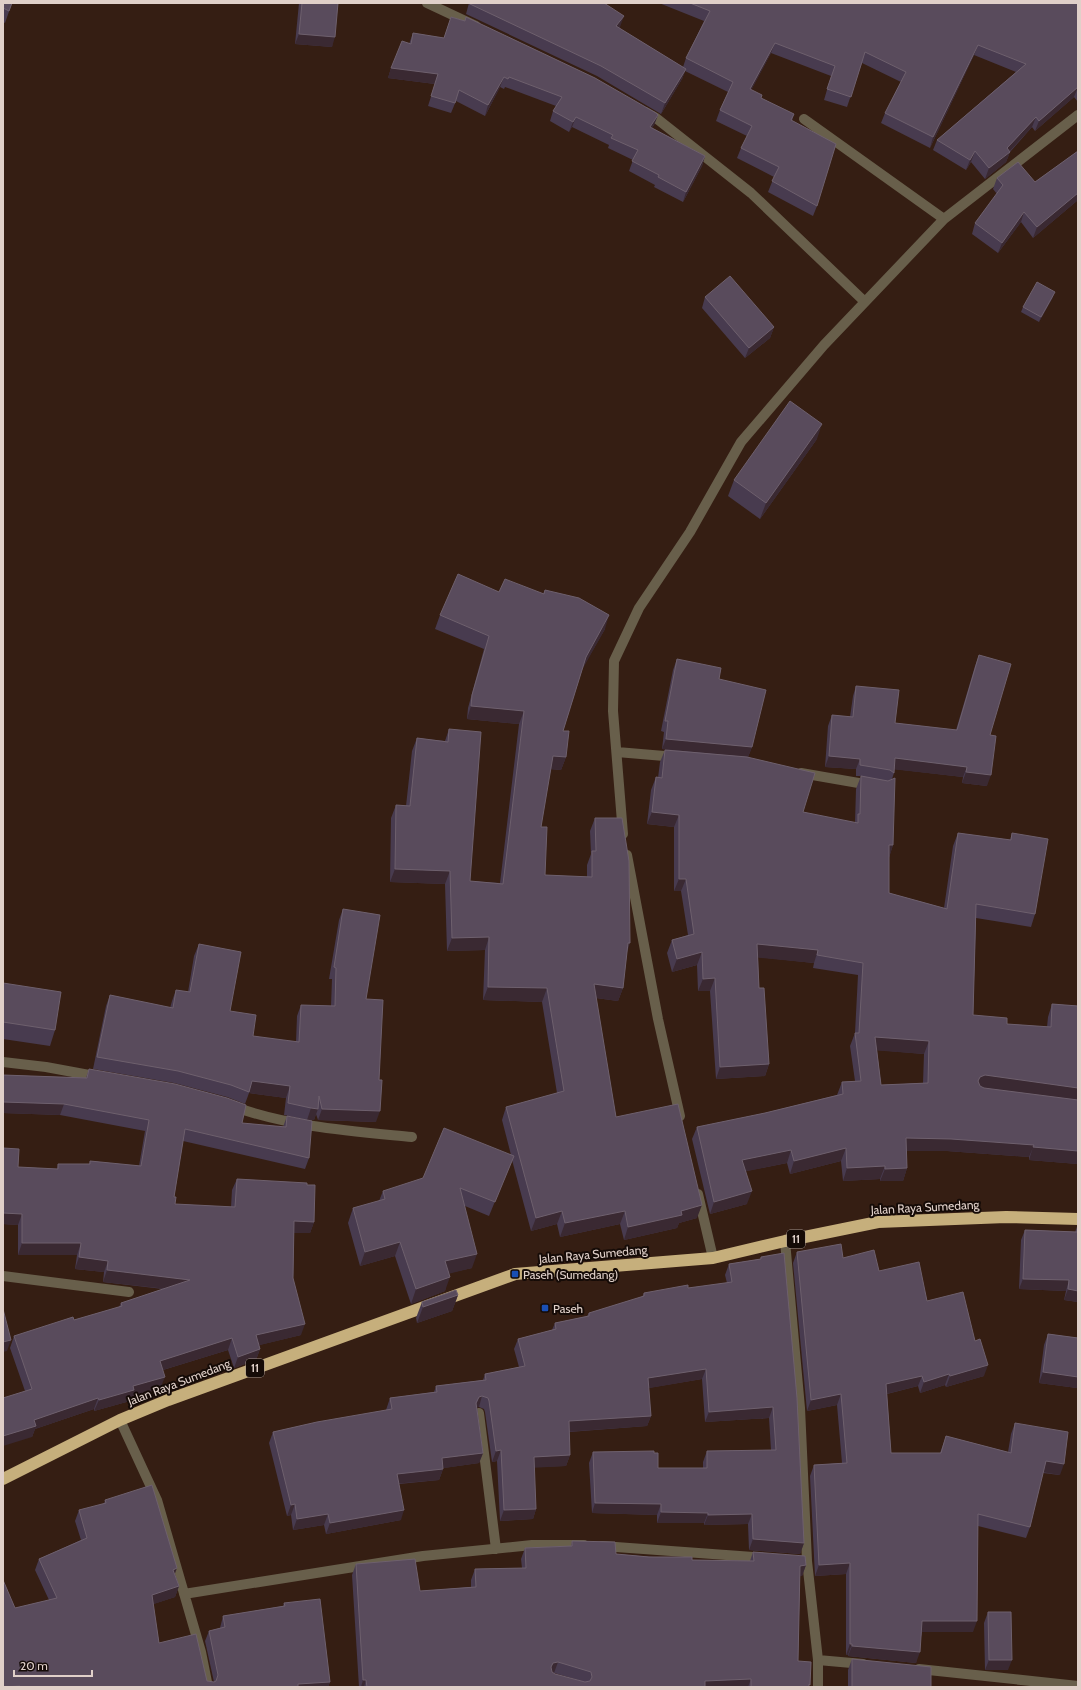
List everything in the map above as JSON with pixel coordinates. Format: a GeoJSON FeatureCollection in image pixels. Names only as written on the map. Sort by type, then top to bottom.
{"type":"FeatureCollection","features":[{"type":"Feature","properties":{"kind":"highway","name":"Jalan Raya Sumedang"},"geometry":{"type":"LineString","coordinates":[[3,1479],[120,1420],[168,1400],[515,1274],[713,1258],[785,1241],[878,1222],[1006,1216],[1078,1219]]}},
{"type":"Feature","properties":{"kind":"street"},"geometry":{"type":"LineString","coordinates":[[427,3],[483,29]]}},
{"type":"Feature","properties":{"kind":"street"},"geometry":{"type":"LineString","coordinates":[[638,107],[656,118],[751,193],[865,302]]}},
{"type":"Feature","properties":{"kind":"street"},"geometry":{"type":"LineString","coordinates":[[683,1127],[658,1019],[624,838],[613,710],[614,661],[639,608],[690,532],[741,442],[824,345],[944,219],[1078,115]]}},
{"type":"Feature","properties":{"kind":"street"},"geometry":{"type":"LineString","coordinates":[[804,120],[944,219]]}},
{"type":"Feature","properties":{"kind":"street"},"geometry":{"type":"LineString","coordinates":[[617,752],[688,758]]}},
{"type":"Feature","properties":{"kind":"street"},"geometry":{"type":"LineString","coordinates":[[790,771],[877,786]]}},
{"type":"Feature","properties":{"kind":"street"},"geometry":{"type":"LineString","coordinates":[[3,1062],[46,1067],[108,1078]]}},
{"type":"Feature","properties":{"kind":"street"},"geometry":{"type":"LineString","coordinates":[[225,1103],[260,1116],[306,1126],[412,1137]]}},
{"type":"Feature","properties":{"kind":"street"},"geometry":{"type":"LineString","coordinates":[[695,1181],[713,1258]]}},
{"type":"Feature","properties":{"kind":"street"},"geometry":{"type":"LineString","coordinates":[[785,1241],[800,1408],[803,1560],[818,1660],[818,1687]]}},
{"type":"Feature","properties":{"kind":"street"},"geometry":{"type":"LineString","coordinates":[[3,1276],[129,1292]]}},
{"type":"Feature","properties":{"kind":"street"},"geometry":{"type":"LineString","coordinates":[[479,1413],[496,1549]]}},
{"type":"Feature","properties":{"kind":"street"},"geometry":{"type":"LineString","coordinates":[[120,1420],[157,1500],[201,1652],[208,1687]]}},
{"type":"Feature","properties":{"kind":"street"},"geometry":{"type":"LineString","coordinates":[[184,1594],[423,1556],[532,1545],[605,1546],[776,1558]]}},
{"type":"Feature","properties":{"kind":"street"},"geometry":{"type":"LineString","coordinates":[[818,1660],[872,1665]]}},
{"type":"Feature","properties":{"kind":"street"},"geometry":{"type":"LineString","coordinates":[[911,1669],[1078,1686]]}},
{"type":"Feature","properties":{"kind":"building"},"geometry":{"type":"Polygon","coordinates":[[[3,3],[12,3],[9,11],[3,8],[3,3]]]}},
{"type":"Feature","properties":{"kind":"building"},"geometry":{"type":"Polygon","coordinates":[[[302,3],[338,3],[335,37],[299,34],[302,3]]]}},
{"type":"Feature","properties":{"kind":"building"},"geometry":{"type":"Polygon","coordinates":[[[470,3],[604,3],[624,16],[616,26],[686,69],[665,103],[601,66],[470,3]]]}},
{"type":"Feature","properties":{"kind":"building"},"geometry":{"type":"Polygon","coordinates":[[[690,3],[1078,3],[1078,87],[1039,121],[1036,117],[1007,148],[1010,152],[989,168],[975,151],[970,160],[937,140],[1026,64],[978,45],[933,137],[885,113],[906,72],[865,52],[851,97],[827,89],[835,66],[775,43],[750,89],[762,95],[761,98],[794,114],[791,120],[836,144],[817,206],[772,181],[779,167],[741,148],[752,126],[720,110],[733,82],[686,58],[710,11],[690,3]]]}},
{"type":"Feature","properties":{"kind":"building"},"geometry":{"type":"Polygon","coordinates":[[[451,17],[465,21],[466,17],[595,78],[656,113],[658,115],[650,127],[705,156],[686,192],[658,177],[659,175],[632,161],[638,150],[611,138],[613,135],[576,117],[573,122],[553,111],[562,97],[509,77],[508,79],[504,77],[488,105],[459,90],[455,103],[431,96],[438,74],[391,68],[402,41],[411,44],[413,33],[444,38],[451,17]]]}},
{"type":"Feature","properties":{"kind":"building"},"geometry":{"type":"Polygon","coordinates":[[[1078,151],[1078,193],[1037,227],[1024,212],[1002,243],[975,223],[1003,185],[997,178],[1018,162],[1035,182],[1078,151]]]}},
{"type":"Feature","properties":{"kind":"building"},"geometry":{"type":"Polygon","coordinates":[[[730,276],[774,327],[749,348],[705,297],[730,276]]]}},
{"type":"Feature","properties":{"kind":"building"},"geometry":{"type":"Polygon","coordinates":[[[1037,282],[1055,292],[1041,317],[1023,307],[1037,282]]]}},
{"type":"Feature","properties":{"kind":"building"},"geometry":{"type":"Polygon","coordinates":[[[790,401],[822,424],[766,503],[734,480],[790,401]]]}},
{"type":"Feature","properties":{"kind":"building"},"geometry":{"type":"Polygon","coordinates":[[[458,574],[499,592],[505,579],[544,594],[545,590],[579,598],[609,615],[586,657],[563,731],[569,731],[566,757],[553,756],[541,827],[547,827],[545,875],[592,877],[592,851],[596,851],[595,818],[622,818],[629,861],[630,943],[628,943],[623,988],[594,984],[616,1117],[678,1104],[702,1205],[681,1211],[682,1215],[628,1227],[625,1211],[565,1223],[562,1211],[536,1218],[506,1107],[564,1091],[547,988],[488,987],[489,937],[452,938],[450,871],[395,869],[396,805],[410,806],[417,738],[448,742],[449,729],[481,732],[470,881],[503,884],[524,711],[471,706],[472,695],[489,636],[440,615],[458,574]]]}},
{"type":"Feature","properties":{"kind":"building"},"geometry":{"type":"Polygon","coordinates":[[[979,655],[1011,664],[990,735],[996,736],[991,775],[966,772],[967,767],[895,758],[894,773],[890,770],[860,765],[860,759],[829,756],[832,715],[853,717],[856,686],[899,690],[895,723],[957,730],[979,655]]]}},
{"type":"Feature","properties":{"kind":"building"},"geometry":{"type":"Polygon","coordinates":[[[677,659],[721,668],[719,679],[766,690],[752,747],[666,739],[668,721],[665,721],[677,659]]]}},
{"type":"Feature","properties":{"kind":"building"},"geometry":{"type":"Polygon","coordinates":[[[665,750],[747,757],[815,773],[803,812],[858,823],[858,814],[860,814],[861,776],[888,781],[895,778],[893,845],[889,845],[889,893],[947,909],[958,833],[1011,840],[1012,833],[1048,839],[1035,914],[976,904],[973,1015],[1007,1018],[1007,1024],[1051,1027],[1052,1004],[1078,1006],[1078,1088],[985,1075],[980,1077],[978,1081],[980,1086],[984,1088],[1078,1100],[1078,1151],[1033,1147],[1034,1145],[951,1139],[906,1138],[907,1168],[885,1169],[885,1166],[847,1168],[846,1148],[794,1161],[791,1150],[742,1160],[752,1191],[714,1202],[697,1127],[765,1113],[843,1094],[842,1082],[861,1081],[855,1033],[859,1033],[863,963],[817,955],[818,950],[757,944],[759,988],[764,988],[769,1064],[720,1067],[715,978],[703,979],[702,952],[677,959],[672,940],[694,934],[686,879],[679,879],[679,815],[652,812],[656,777],[662,778],[665,750]],[[875,1037],[881,1085],[928,1083],[929,1041],[875,1037]]]}},
{"type":"Feature","properties":{"kind":"building"},"geometry":{"type":"Polygon","coordinates":[[[343,909],[380,915],[366,999],[383,1000],[379,1080],[382,1080],[380,1111],[322,1109],[319,1096],[318,1109],[311,1108],[288,1103],[290,1086],[252,1081],[249,1092],[231,1085],[178,1071],[97,1057],[110,995],[173,1008],[176,990],[190,992],[199,944],[241,952],[230,1011],[256,1015],[253,1036],[299,1042],[301,1005],[335,1006],[336,968],[334,967],[343,909]]]}},
{"type":"Feature","properties":{"kind":"building"},"geometry":{"type":"Polygon","coordinates":[[[3,983],[61,992],[55,1030],[3,1022],[3,983]]]}},
{"type":"Feature","properties":{"kind":"building"},"geometry":{"type":"Polygon","coordinates":[[[89,1069],[175,1084],[227,1098],[246,1105],[242,1123],[286,1127],[287,1116],[312,1121],[309,1158],[185,1129],[174,1197],[176,1197],[175,1204],[235,1207],[237,1179],[307,1183],[307,1185],[315,1185],[314,1222],[294,1221],[293,1278],[305,1324],[256,1335],[260,1349],[238,1357],[232,1338],[160,1361],[165,1377],[133,1386],[134,1390],[99,1400],[98,1398],[34,1420],[36,1426],[3,1436],[3,1398],[32,1389],[14,1336],[73,1317],[74,1320],[122,1306],[121,1303],[190,1280],[107,1270],[108,1261],[79,1257],[81,1243],[22,1243],[22,1214],[3,1213],[3,1148],[19,1149],[18,1167],[58,1169],[58,1164],[90,1164],[90,1161],[141,1166],[149,1120],[64,1104],[3,1102],[3,1075],[87,1078],[89,1069]]]}},
{"type":"Feature","properties":{"kind":"building"},"geometry":{"type":"Polygon","coordinates":[[[444,1128],[514,1156],[495,1202],[460,1188],[477,1254],[445,1261],[450,1277],[416,1289],[400,1242],[365,1252],[353,1208],[385,1199],[383,1191],[423,1178],[444,1128]]]}},
{"type":"Feature","properties":{"kind":"building"},"geometry":{"type":"Polygon","coordinates":[[[1078,1224],[1078,1291],[1068,1289],[1069,1280],[1023,1279],[1025,1230],[1077,1232],[1078,1224]]]}},
{"type":"Feature","properties":{"kind":"building"},"geometry":{"type":"Polygon","coordinates":[[[841,1244],[843,1258],[874,1250],[879,1271],[919,1262],[927,1301],[963,1292],[975,1341],[980,1339],[988,1365],[950,1376],[949,1374],[924,1382],[922,1376],[886,1384],[891,1453],[941,1453],[946,1436],[1011,1453],[1015,1423],[1068,1432],[1064,1464],[1046,1461],[1030,1527],[978,1514],[977,1621],[922,1621],[920,1652],[852,1646],[852,1644],[850,1644],[850,1563],[819,1565],[814,1465],[847,1463],[841,1394],[811,1400],[797,1252],[841,1244]]]}},
{"type":"Feature","properties":{"kind":"building"},"geometry":{"type":"Polygon","coordinates":[[[784,1253],[797,1398],[804,1543],[753,1539],[752,1514],[708,1515],[708,1513],[661,1512],[661,1504],[595,1503],[593,1452],[654,1451],[654,1453],[658,1453],[658,1468],[707,1468],[707,1451],[776,1450],[773,1407],[709,1412],[706,1369],[648,1378],[651,1416],[569,1421],[570,1455],[534,1457],[536,1509],[504,1510],[501,1450],[496,1451],[489,1401],[488,1398],[482,1396],[479,1397],[476,1403],[483,1453],[442,1458],[443,1469],[397,1474],[404,1510],[330,1523],[328,1514],[297,1519],[295,1504],[291,1505],[273,1432],[317,1422],[392,1409],[390,1398],[437,1392],[436,1386],[486,1380],[485,1374],[525,1366],[518,1339],[556,1329],[555,1323],[589,1316],[589,1313],[644,1296],[644,1293],[688,1285],[688,1288],[732,1282],[729,1264],[761,1259],[761,1257],[784,1253]]]}},
{"type":"Feature","properties":{"kind":"building"},"geometry":{"type":"Polygon","coordinates":[[[456,1290],[458,1295],[423,1307],[422,1302],[456,1290]]]}},
{"type":"Feature","properties":{"kind":"building"},"geometry":{"type":"Polygon","coordinates":[[[3,1309],[11,1340],[3,1342],[3,1309]]]}},
{"type":"Feature","properties":{"kind":"building"},"geometry":{"type":"Polygon","coordinates":[[[1048,1334],[1078,1338],[1078,1377],[1043,1372],[1048,1334]]]}},
{"type":"Feature","properties":{"kind":"building"},"geometry":{"type":"Polygon","coordinates":[[[152,1485],[177,1568],[173,1570],[179,1586],[152,1595],[159,1643],[196,1634],[207,1681],[214,1682],[216,1681],[218,1675],[209,1631],[225,1627],[223,1616],[285,1606],[284,1603],[320,1599],[330,1682],[298,1684],[298,1687],[3,1687],[3,1580],[15,1608],[57,1598],[39,1559],[87,1538],[79,1510],[106,1503],[105,1500],[152,1485]]]}},
{"type":"Feature","properties":{"kind":"building"},"geometry":{"type":"Polygon","coordinates":[[[572,1541],[615,1542],[616,1554],[649,1557],[692,1557],[692,1560],[754,1561],[753,1552],[805,1556],[806,1565],[800,1566],[798,1661],[811,1662],[809,1687],[751,1687],[751,1679],[705,1681],[705,1687],[367,1687],[366,1680],[363,1680],[356,1564],[415,1559],[420,1591],[476,1587],[475,1569],[526,1568],[525,1548],[572,1546],[572,1541]],[[558,1662],[553,1663],[551,1667],[552,1672],[555,1674],[585,1682],[590,1681],[592,1677],[591,1672],[558,1662]]]}},
{"type":"Feature","properties":{"kind":"building"},"geometry":{"type":"Polygon","coordinates":[[[988,1612],[1011,1612],[1012,1660],[989,1660],[988,1612]]]}},
{"type":"Feature","properties":{"kind":"building"},"geometry":{"type":"Polygon","coordinates":[[[852,1659],[931,1667],[931,1687],[852,1687],[852,1659]]]}},
{"type":"Feature","properties":{"kind":"place","name":"Paseh (Sumedang)"},"geometry":{"type":"Point","coordinates":[515,1274]}},
{"type":"Feature","properties":{"kind":"place","name":"Paseh"},"geometry":{"type":"Point","coordinates":[545,1308]}}]}
